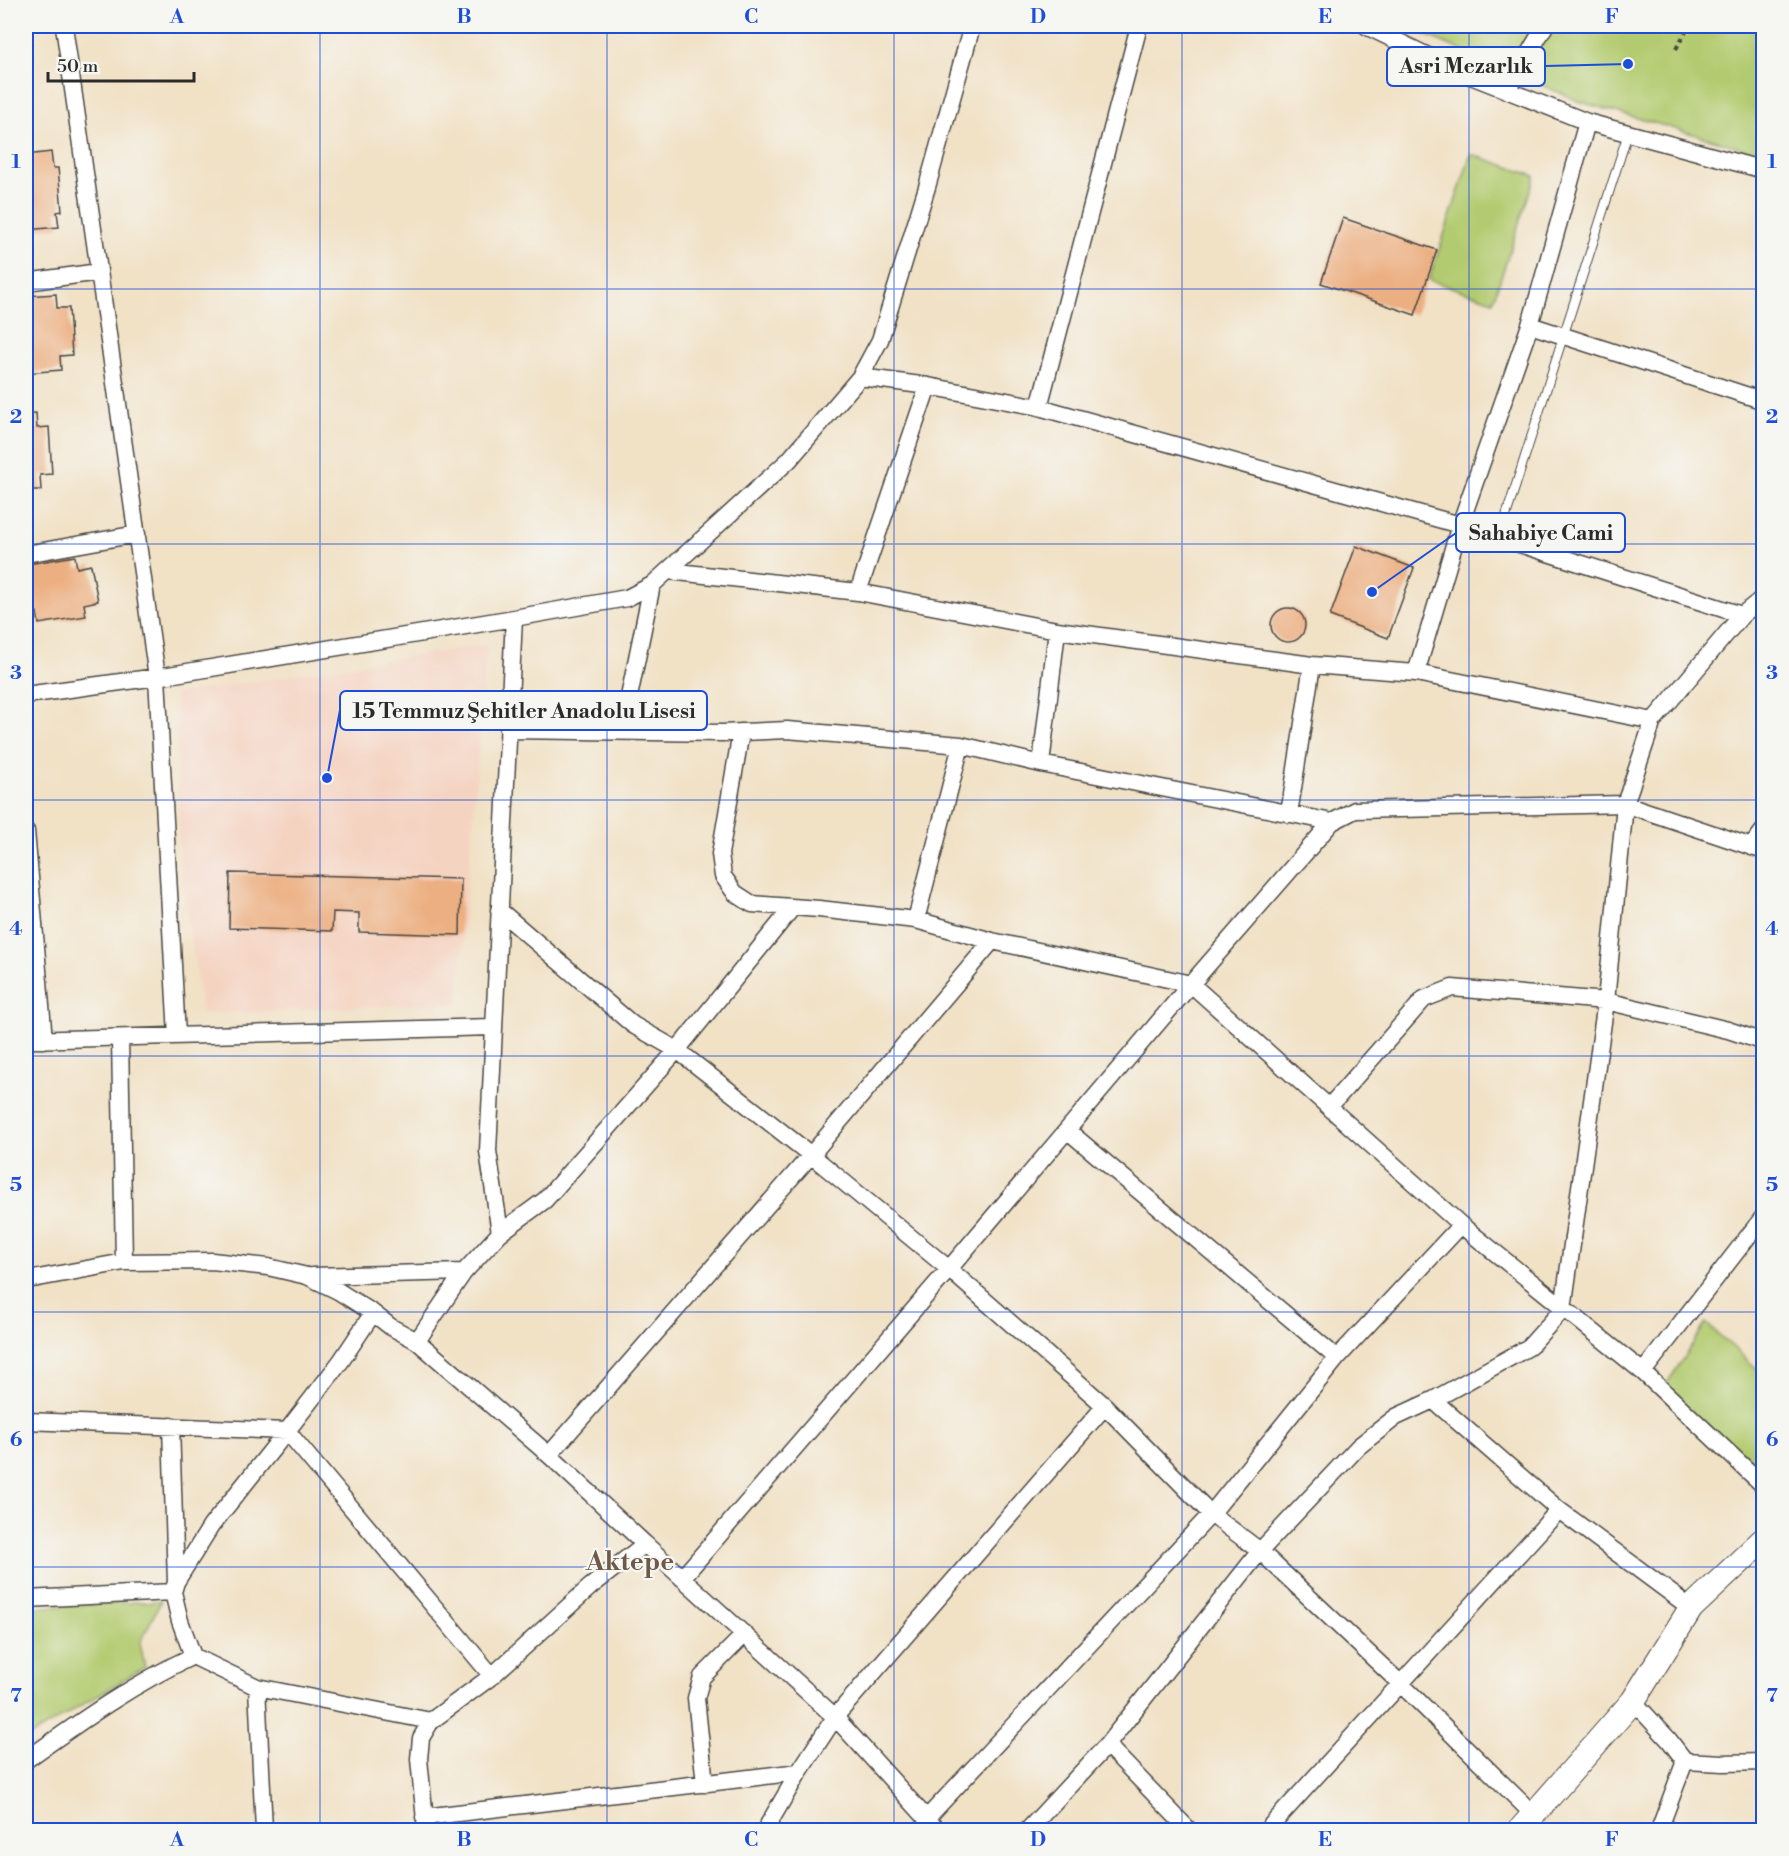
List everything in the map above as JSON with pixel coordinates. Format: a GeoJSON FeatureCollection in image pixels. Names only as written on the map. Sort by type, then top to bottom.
{"type":"FeatureCollection","features":[{"type":"Feature","properties":{"kind":"main road"},"geometry":{"type":"LineString","coordinates":[[1527,1822],[1633,1701],[1691,1608],[1764,1539]]}},
{"type":"Feature","properties":{"kind":"street"},"geometry":{"type":"LineString","coordinates":[[64,26],[157,677],[177,1036]]}},
{"type":"Feature","properties":{"kind":"street"},"geometry":{"type":"LineString","coordinates":[[26,695],[157,677],[514,618],[627,598],[652,585],[789,460],[860,377],[880,340],[927,188],[972,26]]}},
{"type":"Feature","properties":{"kind":"street"},"geometry":{"type":"LineString","coordinates":[[1039,407],[1139,26]]}},
{"type":"Feature","properties":{"kind":"street"},"geometry":{"type":"LineString","coordinates":[[1366,26],[1461,72],[1587,122],[1764,170]]}},
{"type":"Feature","properties":{"kind":"street"},"geometry":{"type":"LineString","coordinates":[[1507,90],[1545,26]]}},
{"type":"Feature","properties":{"kind":"street"},"geometry":{"type":"LineString","coordinates":[[1416,673],[1460,525],[1530,325],[1587,122]]}},
{"type":"Feature","properties":{"kind":"street"},"geometry":{"type":"LineString","coordinates":[[26,282],[99,272]]}},
{"type":"Feature","properties":{"kind":"street"},"geometry":{"type":"LineString","coordinates":[[1530,325],[1764,401]]}},
{"type":"Feature","properties":{"kind":"street"},"geometry":{"type":"LineString","coordinates":[[860,377],[928,386],[1039,407],[1460,525],[1742,615]]}},
{"type":"Feature","properties":{"kind":"street"},"geometry":{"type":"LineString","coordinates":[[858,592],[928,386]]}},
{"type":"Feature","properties":{"kind":"street"},"geometry":{"type":"LineString","coordinates":[[26,554],[136,534]]}},
{"type":"Feature","properties":{"kind":"street"},"geometry":{"type":"LineString","coordinates":[[669,571],[858,592],[1057,630],[1312,665],[1416,673],[1653,721]]}},
{"type":"Feature","properties":{"kind":"street"},"geometry":{"type":"LineString","coordinates":[[622,731],[652,585]]}},
{"type":"Feature","properties":{"kind":"street"},"geometry":{"type":"LineString","coordinates":[[1028,1830],[1107,1745],[1260,1551],[1359,1446],[1396,1417],[1433,1400],[1528,1347],[1563,1309],[1606,1001],[1625,804],[1653,721],[1742,615],[1764,597]]}},
{"type":"Feature","properties":{"kind":"street"},"geometry":{"type":"LineString","coordinates":[[500,1233],[488,1151],[514,618]]}},
{"type":"Feature","properties":{"kind":"street"},"geometry":{"type":"LineString","coordinates":[[1041,764],[1057,630]]}},
{"type":"Feature","properties":{"kind":"street"},"geometry":{"type":"LineString","coordinates":[[1289,814],[1312,665]]}},
{"type":"Feature","properties":{"kind":"street"},"geometry":{"type":"LineString","coordinates":[[508,730],[741,732],[787,730],[961,745],[1041,764],[1332,822]]}},
{"type":"Feature","properties":{"kind":"street"},"geometry":{"type":"LineString","coordinates":[[741,732],[720,854],[723,876],[735,893],[752,904],[916,920],[992,941],[1191,984],[1461,1225],[1642,1372],[1764,1486]]}},
{"type":"Feature","properties":{"kind":"street"},"geometry":{"type":"LineString","coordinates":[[916,920],[961,745]]}},
{"type":"Feature","properties":{"kind":"street"},"geometry":{"type":"LineString","coordinates":[[682,1578],[1332,822],[1355,810],[1625,804],[1757,849],[1764,830]]}},
{"type":"Feature","properties":{"kind":"street"},"geometry":{"type":"LineString","coordinates":[[26,831],[44,1040]]}},
{"type":"Feature","properties":{"kind":"street"},"geometry":{"type":"LineString","coordinates":[[417,1341],[464,1272],[500,1233],[545,1200],[677,1050],[793,907]]}},
{"type":"Feature","properties":{"kind":"street"},"geometry":{"type":"LineString","coordinates":[[499,910],[633,1025],[677,1050],[811,1155],[949,1269],[1105,1406],[1211,1514],[1260,1551],[1402,1685],[1527,1822]]}},
{"type":"Feature","properties":{"kind":"street"},"geometry":{"type":"LineString","coordinates":[[549,1455],[811,1155],[992,941]]}},
{"type":"Feature","properties":{"kind":"street"},"geometry":{"type":"LineString","coordinates":[[1329,1107],[1424,999],[1452,988],[1606,1001],[1728,1030],[1764,1042]]}},
{"type":"Feature","properties":{"kind":"street"},"geometry":{"type":"LineString","coordinates":[[26,1040],[493,1026]]}},
{"type":"Feature","properties":{"kind":"street"},"geometry":{"type":"LineString","coordinates":[[120,1038],[124,1262]]}},
{"type":"Feature","properties":{"kind":"street"},"geometry":{"type":"LineString","coordinates":[[1067,1130],[1337,1358]]}},
{"type":"Feature","properties":{"kind":"street"},"geometry":{"type":"LineString","coordinates":[[1642,1372],[1764,1216]]}},
{"type":"Feature","properties":{"kind":"street"},"geometry":{"type":"LineString","coordinates":[[26,1278],[33,1279],[124,1262],[212,1261],[268,1267],[307,1276],[338,1291],[391,1327],[417,1341],[549,1455],[835,1717],[932,1824],[1211,1514],[1337,1358],[1461,1225]]}},
{"type":"Feature","properties":{"kind":"street"},"geometry":{"type":"LineString","coordinates":[[307,1276],[464,1272]]}},
{"type":"Feature","properties":{"kind":"street"},"geometry":{"type":"LineString","coordinates":[[174,1587],[212,1526],[341,1361],[373,1313]]}},
{"type":"Feature","properties":{"kind":"street"},"geometry":{"type":"LineString","coordinates":[[1433,1400],[1559,1510],[1691,1608]]}},
{"type":"Feature","properties":{"kind":"street"},"geometry":{"type":"LineString","coordinates":[[765,1830],[835,1717],[1105,1406]]}},
{"type":"Feature","properties":{"kind":"street"},"geometry":{"type":"LineString","coordinates":[[26,1420],[287,1431],[492,1676]]}},
{"type":"Feature","properties":{"kind":"street"},"geometry":{"type":"LineString","coordinates":[[171,1426],[174,1587],[180,1621],[193,1656],[257,1687],[431,1721]]}},
{"type":"Feature","properties":{"kind":"street"},"geometry":{"type":"LineString","coordinates":[[1267,1830],[1402,1685],[1559,1510]]}},
{"type":"Feature","properties":{"kind":"street"},"geometry":{"type":"LineString","coordinates":[[645,1544],[590,1587],[492,1676],[431,1721],[421,1738],[419,1759],[425,1824],[799,1772]]}},
{"type":"Feature","properties":{"kind":"street"},"geometry":{"type":"LineString","coordinates":[[26,1599],[174,1587]]}},
{"type":"Feature","properties":{"kind":"street"},"geometry":{"type":"LineString","coordinates":[[705,1784],[696,1698],[702,1677],[745,1634]]}},
{"type":"Feature","properties":{"kind":"street"},"geometry":{"type":"LineString","coordinates":[[26,1760],[106,1704],[154,1675],[193,1656]]}},
{"type":"Feature","properties":{"kind":"street"},"geometry":{"type":"LineString","coordinates":[[257,1687],[264,1830]]}},
{"type":"Feature","properties":{"kind":"street"},"geometry":{"type":"LineString","coordinates":[[1633,1701],[1685,1761],[1764,1762]]}},
{"type":"Feature","properties":{"kind":"street"},"geometry":{"type":"LineString","coordinates":[[1107,1745],[1189,1830]]}},
{"type":"Feature","properties":{"kind":"street"},"geometry":{"type":"LineString","coordinates":[[1659,1830],[1685,1761]]}},
{"type":"Feature","properties":{"kind":"lane"},"geometry":{"type":"LineString","coordinates":[[1499,538],[1628,133]]}},
{"type":"Feature","properties":{"kind":"path"},"geometry":{"type":"LineString","coordinates":[[1676,49],[1689,26]]}},
{"type":"Feature","properties":{"kind":"shaded area"},"geometry":{"type":"Polygon","coordinates":[[[487,644],[458,1003],[202,1014],[180,861],[175,694],[487,644]]]}},
{"type":"Feature","properties":{"kind":"green space"},"geometry":{"type":"Polygon","coordinates":[[[1405,26],[1763,26],[1763,154],[1581,102],[1405,26]]]}},
{"type":"Feature","properties":{"kind":"green space"},"geometry":{"type":"Polygon","coordinates":[[[1471,154],[1535,176],[1493,301],[1429,280],[1471,154]]]}},
{"type":"Feature","properties":{"kind":"green space"},"geometry":{"type":"Polygon","coordinates":[[[1706,1323],[1763,1374],[1763,1485],[1660,1394],[1706,1323]]]}},
{"type":"Feature","properties":{"kind":"green space"},"geometry":{"type":"Polygon","coordinates":[[[161,1601],[140,1643],[145,1667],[26,1739],[26,1608],[161,1601]]]}},
{"type":"Feature","properties":{"kind":"building"},"geometry":{"type":"Polygon","coordinates":[[[26,26],[29,26],[32,44],[27,45],[30,60],[26,61],[26,26]]]}},
{"type":"Feature","properties":{"kind":"building"},"geometry":{"type":"Polygon","coordinates":[[[51,152],[53,168],[58,168],[62,211],[57,212],[59,227],[26,230],[26,155],[51,152]]]}},
{"type":"Feature","properties":{"kind":"building"},"geometry":{"type":"Polygon","coordinates":[[[1343,218],[1437,250],[1415,315],[1321,283],[1343,218]]]}},
{"type":"Feature","properties":{"kind":"building"},"geometry":{"type":"Polygon","coordinates":[[[56,294],[57,308],[69,308],[72,355],[60,356],[61,370],[26,373],[26,296],[56,294]]]}},
{"type":"Feature","properties":{"kind":"building"},"geometry":{"type":"Polygon","coordinates":[[[36,413],[37,428],[49,427],[52,474],[40,475],[41,490],[26,490],[26,414],[36,413]]]}},
{"type":"Feature","properties":{"kind":"building"},"geometry":{"type":"Polygon","coordinates":[[[1356,546],[1414,568],[1388,638],[1330,616],[1356,546]]]}},
{"type":"Feature","properties":{"kind":"building"},"geometry":{"type":"Polygon","coordinates":[[[75,556],[77,568],[91,565],[98,601],[84,604],[86,616],[39,624],[37,612],[26,614],[26,577],[30,576],[28,564],[75,556]]]}},
{"type":"Feature","properties":{"kind":"building"},"geometry":{"type":"Polygon","coordinates":[[[1288,608],[1300,613],[1305,625],[1300,637],[1288,642],[1276,637],[1271,625],[1276,613],[1288,608]]]}},
{"type":"Feature","properties":{"kind":"building"},"geometry":{"type":"Polygon","coordinates":[[[230,873],[461,879],[460,935],[359,932],[359,913],[333,912],[332,931],[229,928],[230,873]]]}},
{"type":"Feature","properties":{"kind":"place","name":"Asri Mezarlık"},"geometry":{"type":"Point","coordinates":[1628,64]}},
{"type":"Feature","properties":{"kind":"place","name":"Sahabiye Cami"},"geometry":{"type":"Point","coordinates":[1372,592]}},
{"type":"Feature","properties":{"kind":"place","name":"15 Temmuz Şehitler Anadolu Lisesi"},"geometry":{"type":"Point","coordinates":[327,778]}},
{"type":"Feature","properties":{"kind":"district","name":"Aktepe"},"geometry":{"type":"Point","coordinates":[630,1562]}}]}
